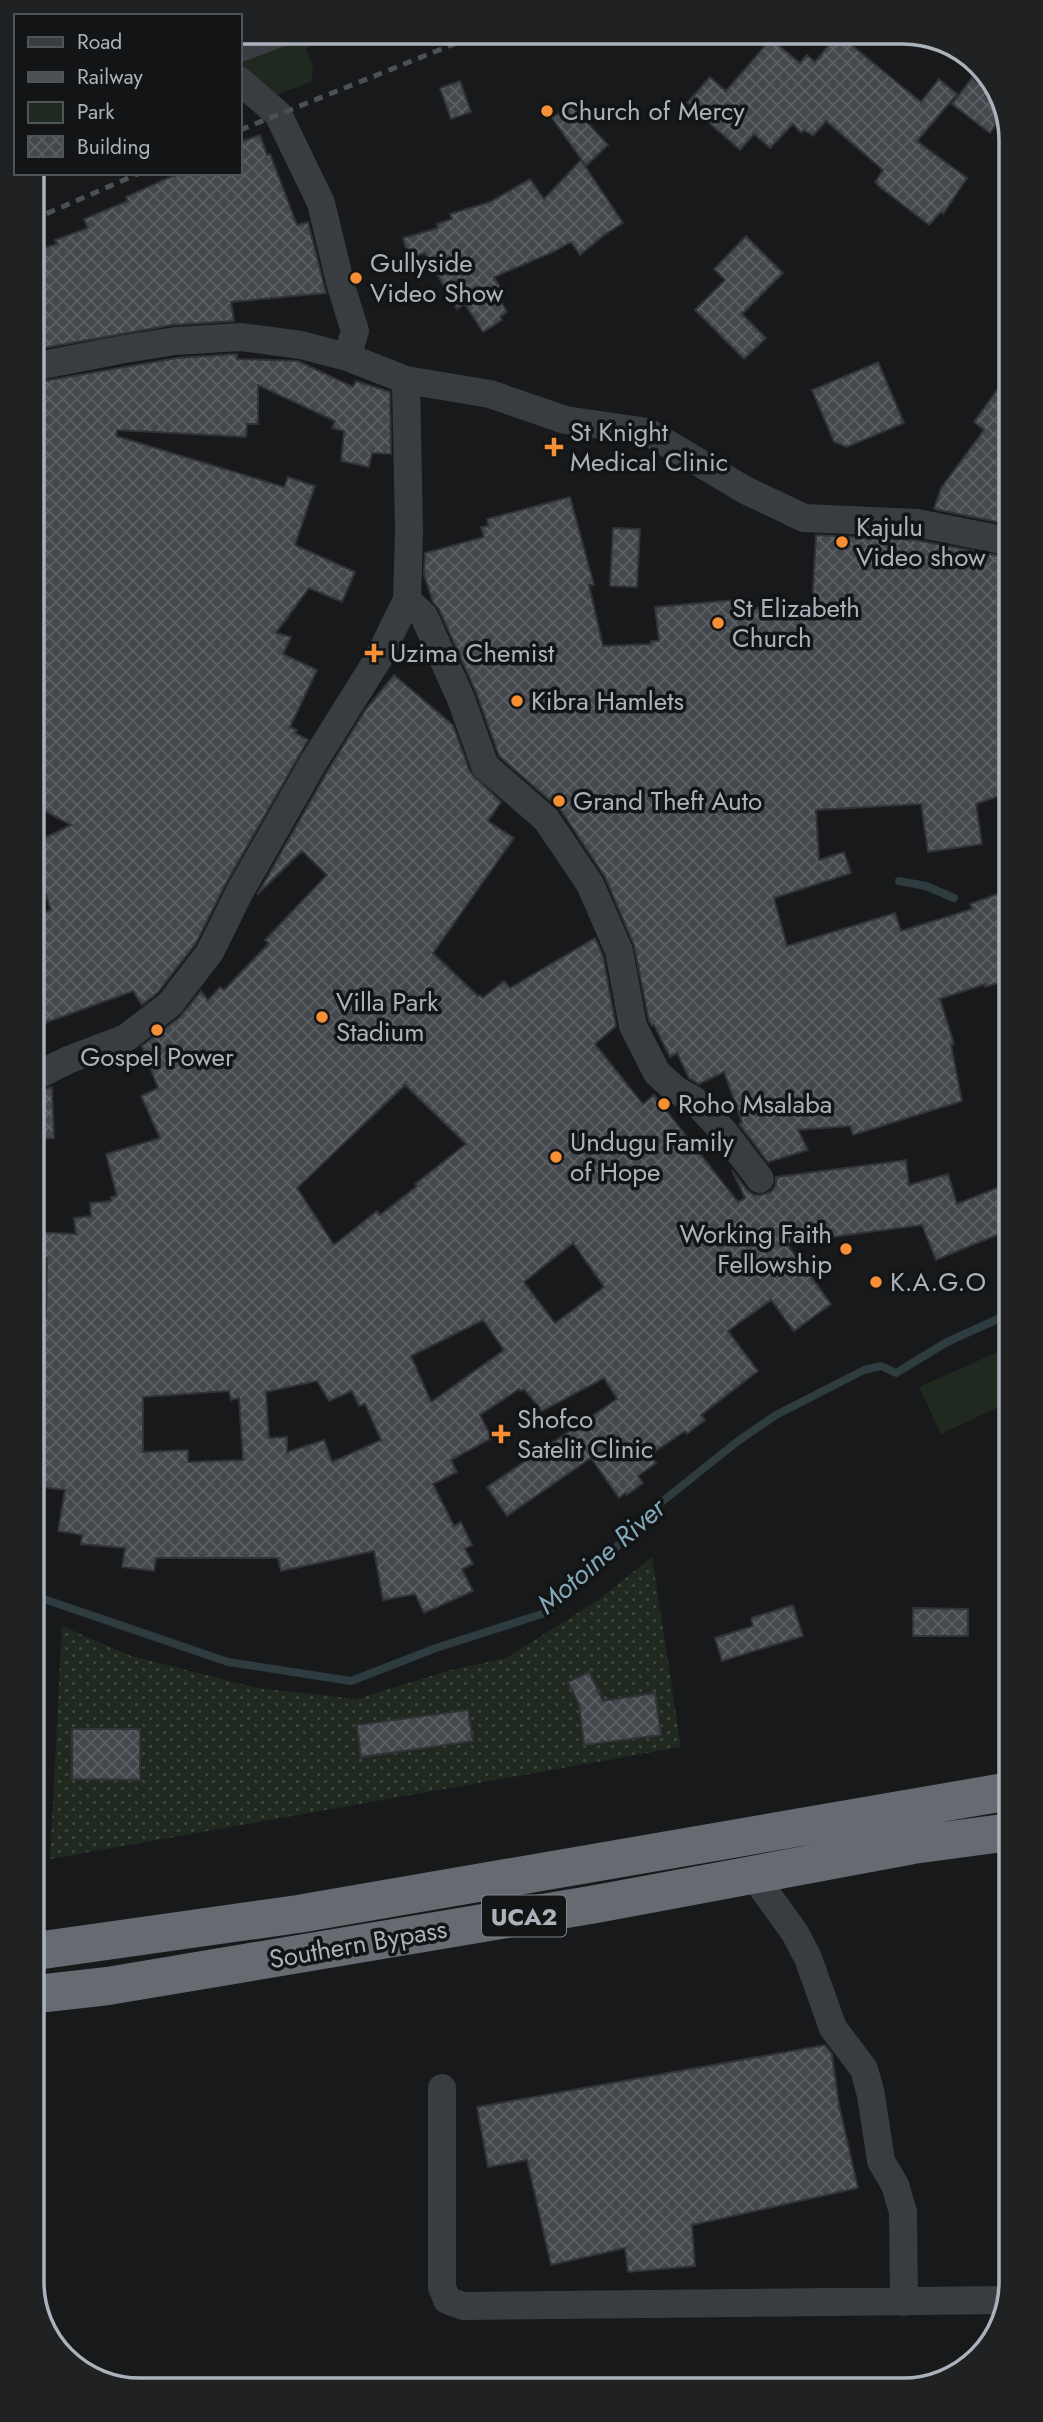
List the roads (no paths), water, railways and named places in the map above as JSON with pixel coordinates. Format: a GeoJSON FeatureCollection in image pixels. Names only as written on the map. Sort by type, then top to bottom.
{"type":"FeatureCollection","features":[{"type":"Feature","properties":{"kind":"highway","name":"Southern Bypass"},"geometry":{"type":"LineString","coordinates":[[44,1950],[298,1914],[999,1793]]}},
{"type":"Feature","properties":{"kind":"highway","name":"Southern Bypass"},"geometry":{"type":"LineString","coordinates":[[44,1993],[108,1986],[596,1904],[913,1845],[999,1833]]}},
{"type":"Feature","properties":{"kind":"street"},"geometry":{"type":"LineString","coordinates":[[242,83],[278,114],[321,204],[355,331],[347,357]]}},
{"type":"Feature","properties":{"kind":"street"},"geometry":{"type":"LineString","coordinates":[[44,365],[175,341],[241,337],[301,345],[347,357],[406,380],[490,394],[565,420],[648,432],[745,490],[804,518],[917,523],[999,539]]}},
{"type":"Feature","properties":{"kind":"street"},"geometry":{"type":"LineString","coordinates":[[44,1072],[126,1038],[170,1004],[210,952],[239,893],[313,763],[378,659],[407,600],[409,530],[406,380]]}},
{"type":"Feature","properties":{"kind":"street"},"geometry":{"type":"LineString","coordinates":[[407,600],[424,616],[461,699],[485,766],[547,820],[590,884],[619,951],[633,1026],[657,1073],[668,1084],[694,1100],[724,1132],[760,1179]]}},
{"type":"Feature","properties":{"kind":"street"},"geometry":{"type":"LineString","coordinates":[[753,1875],[795,1933],[808,1958],[833,2028],[864,2069],[871,2095],[881,2161],[895,2185],[903,2212],[904,2302]]}},
{"type":"Feature","properties":{"kind":"street"},"geometry":{"type":"LineString","coordinates":[[442,2088],[442,2287],[447,2300],[463,2306],[997,2301]]}},
{"type":"Feature","properties":{"kind":"waterway"},"geometry":{"type":"LineString","coordinates":[[899,881],[926,886],[954,898]]}},
{"type":"Feature","properties":{"kind":"waterway","name":"Motoine River"},"geometry":{"type":"LineString","coordinates":[[44,1599],[228,1662],[351,1681],[436,1648],[545,1613],[593,1571],[658,1505],[738,1441],[776,1415],[864,1370],[881,1366],[896,1373],[947,1342],[999,1319]]}},
{"type":"Feature","properties":{"kind":"railway"},"geometry":{"type":"LineString","coordinates":[[242,129],[454,44]]}},
{"type":"Feature","properties":{"kind":"railway"},"geometry":{"type":"LineString","coordinates":[[44,215],[135,175]]}},
{"type":"Feature","properties":{"kind":"place","name":"Church of Mercy"},"geometry":{"type":"Point","coordinates":[547,111]}},
{"type":"Feature","properties":{"kind":"place","name":"Gullyside Video Show"},"geometry":{"type":"Point","coordinates":[356,278]}},
{"type":"Feature","properties":{"kind":"place","name":"St Knight Medical Clinic"},"geometry":{"type":"Point","coordinates":[554,447]}},
{"type":"Feature","properties":{"kind":"place","name":"Kajulu Video show"},"geometry":{"type":"Point","coordinates":[842,542]}},
{"type":"Feature","properties":{"kind":"place","name":"St Elizabeth Church"},"geometry":{"type":"Point","coordinates":[718,623]}},
{"type":"Feature","properties":{"kind":"place","name":"Uzima Chemist"},"geometry":{"type":"Point","coordinates":[374,653]}},
{"type":"Feature","properties":{"kind":"place","name":"Kibra Hamlets"},"geometry":{"type":"Point","coordinates":[517,701]}},
{"type":"Feature","properties":{"kind":"place","name":"Grand Theft Auto"},"geometry":{"type":"Point","coordinates":[559,801]}},
{"type":"Feature","properties":{"kind":"place","name":"Villa Park Stadium"},"geometry":{"type":"Point","coordinates":[322,1017]}},
{"type":"Feature","properties":{"kind":"place","name":"Gospel Power"},"geometry":{"type":"Point","coordinates":[157,1030]}},
{"type":"Feature","properties":{"kind":"place","name":"Roho Msalaba"},"geometry":{"type":"Point","coordinates":[664,1104]}},
{"type":"Feature","properties":{"kind":"place","name":"Undugu Family of Hope"},"geometry":{"type":"Point","coordinates":[556,1157]}},
{"type":"Feature","properties":{"kind":"place","name":"Working Faith Fellowship"},"geometry":{"type":"Point","coordinates":[846,1249]}},
{"type":"Feature","properties":{"kind":"place","name":"K.A.G.O"},"geometry":{"type":"Point","coordinates":[876,1282]}},
{"type":"Feature","properties":{"kind":"place","name":"Shofco Satelit Clinic"},"geometry":{"type":"Point","coordinates":[501,1434]}}]}
